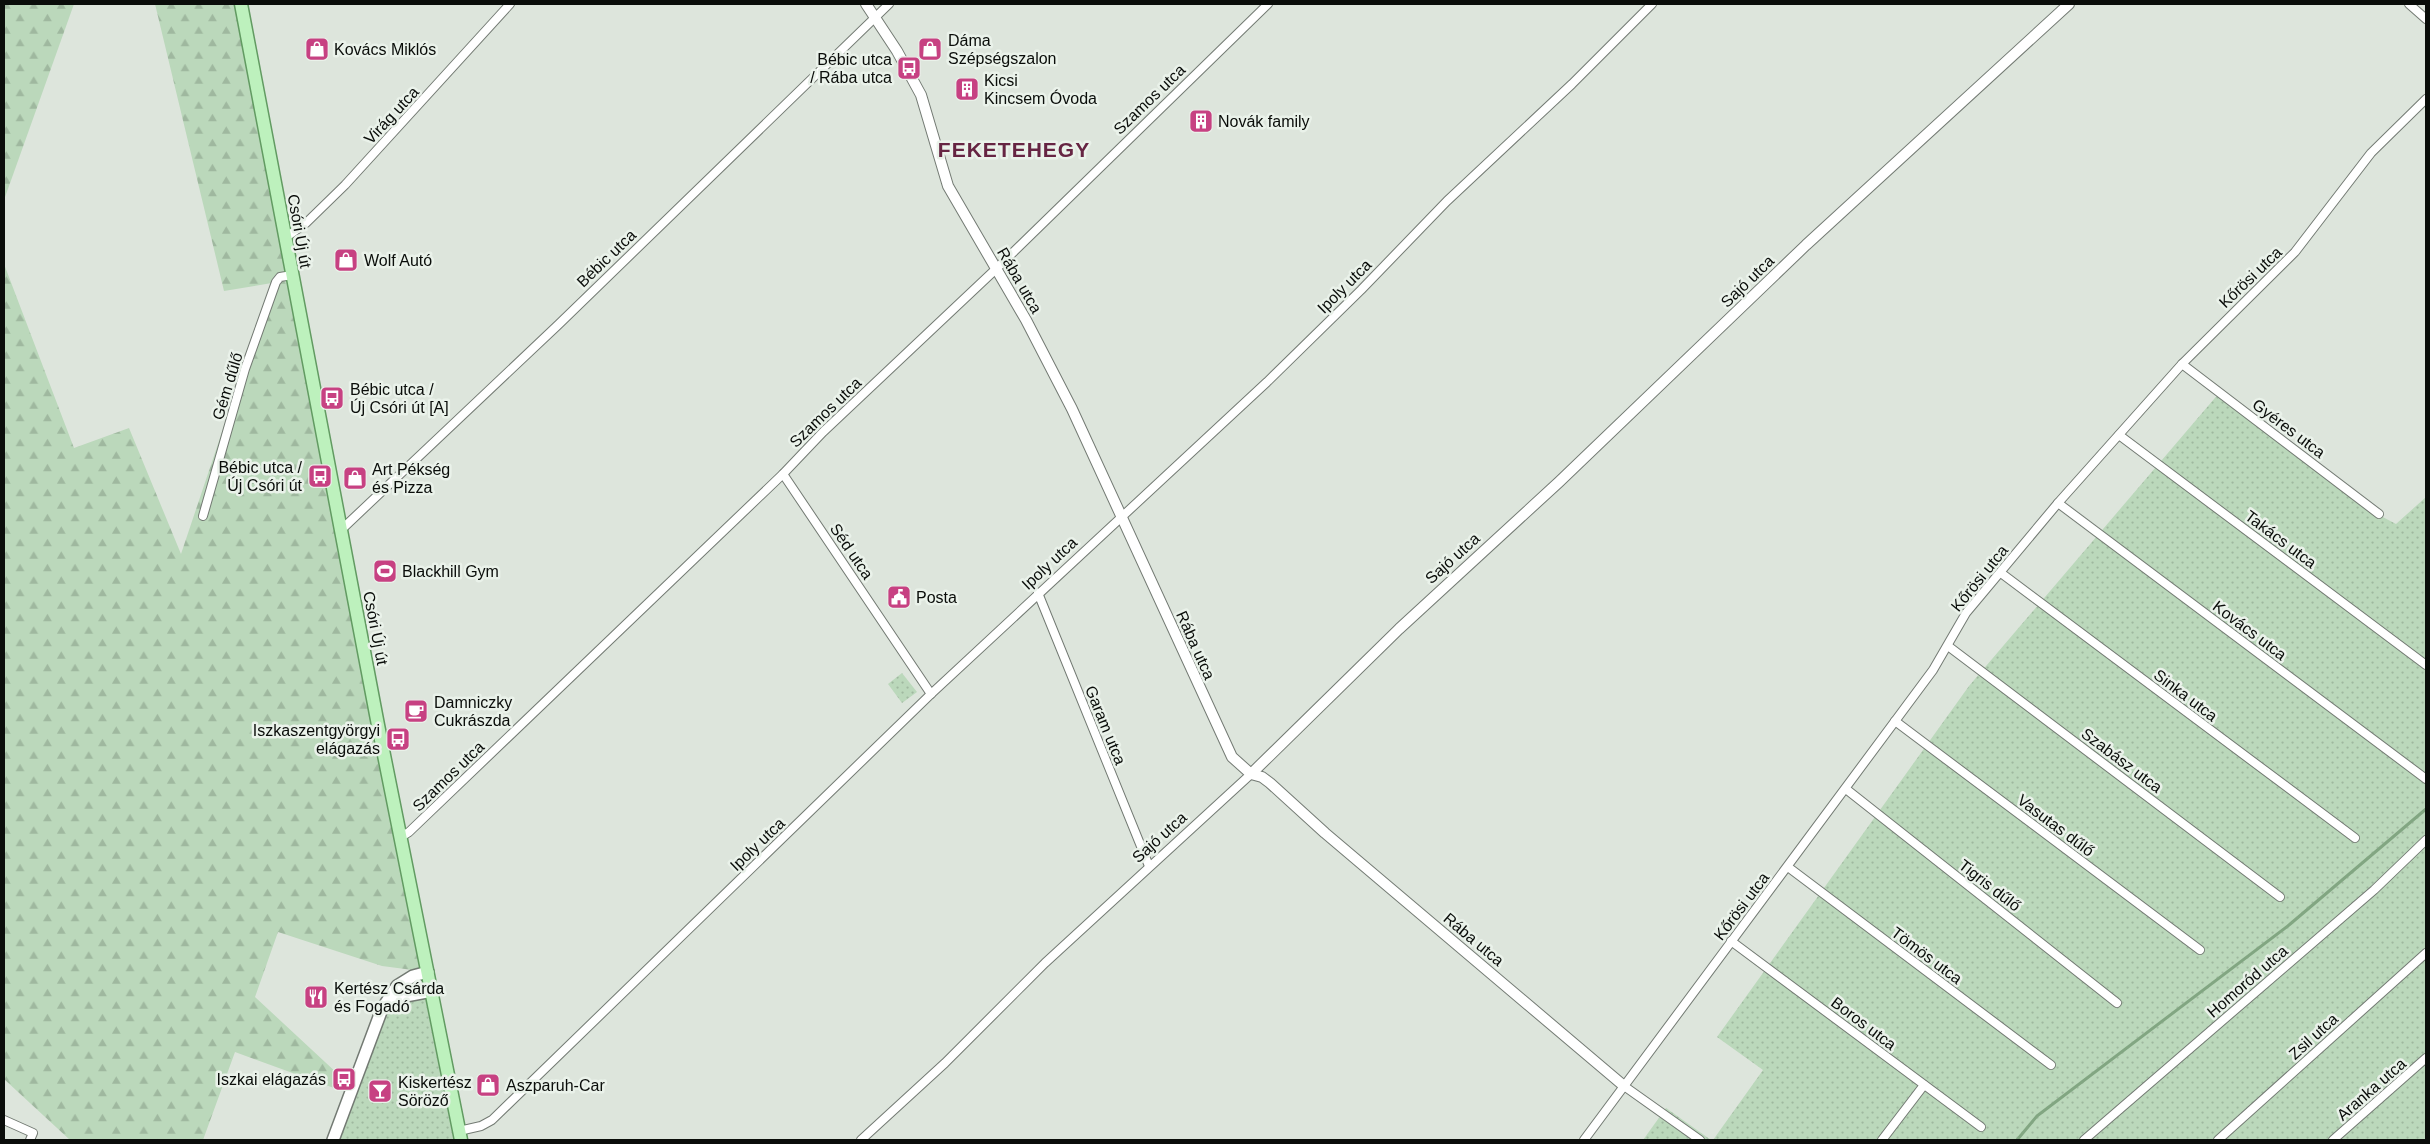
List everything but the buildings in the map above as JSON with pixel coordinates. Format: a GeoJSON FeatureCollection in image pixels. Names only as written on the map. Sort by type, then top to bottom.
{"type":"FeatureCollection","features":[{"type":"Feature","properties":{"kind":"main road","name":"Csóri Új út"},"geometry":{"type":"LineString","coordinates":[[241,4],[341,530],[460,1136]]}},
{"type":"Feature","properties":{"kind":"main road"},"geometry":{"type":"LineString","coordinates":[[333,1140],[377,1019],[391,994],[405,980],[428,972]]}},
{"type":"Feature","properties":{"kind":"main road"},"geometry":{"type":"LineString","coordinates":[[386,1003],[395,998],[432,991]]}},
{"type":"Feature","properties":{"kind":"street","name":"Virág utca"},"geometry":{"type":"LineString","coordinates":[[286,238],[306,223],[345,185],[510,4]]}},
{"type":"Feature","properties":{"kind":"street","name":"Rába utca"},"geometry":{"type":"LineString","coordinates":[[866,4],[897,51],[921,95],[948,186],[997,268],[1056,377],[1228,750],[1240,766],[1251,774],[1262,777],[1270,783],[1325,833],[1624,1086],[1700,1140]]}},
{"type":"Feature","properties":{"kind":"street","name":"Bébic utca"},"geometry":{"type":"LineString","coordinates":[[341,530],[559,324],[889,4]]}},
{"type":"Feature","properties":{"kind":"street","name":"Szamos utca"},"geometry":{"type":"LineString","coordinates":[[401,837],[409,832],[783,474],[823,432],[997,268],[1268,4]]}},
{"type":"Feature","properties":{"kind":"street","name":"Ipoly utca"},"geometry":{"type":"LineString","coordinates":[[460,1136],[492,1120],[931,694],[1267,382],[1361,290],[1447,201],[1538,116],[1652,4]]}},
{"type":"Feature","properties":{"kind":"street","name":"Sajó utca"},"geometry":{"type":"LineString","coordinates":[[861,1140],[1149,866],[1251,774],[1398,629],[1559,482],[1806,245],[2069,4]]}},
{"type":"Feature","properties":{"kind":"street"},"geometry":{"type":"LineString","coordinates":[[2409,4],[2426,19]]}},
{"type":"Feature","properties":{"kind":"street","name":"Kőrösi utca"},"geometry":{"type":"LineString","coordinates":[[1584,1140],[1846,789],[1948,646],[1966,613],[2001,574],[2058,503],[2182,364],[2295,252],[2371,153],[2426,99]]}},
{"type":"Feature","properties":{"kind":"street","name":"Gém dűlő"},"geometry":{"type":"LineString","coordinates":[[203,516],[245,369],[273,288],[280,277],[292,275]]}},
{"type":"Feature","properties":{"kind":"street","name":"Gyéres utca"},"geometry":{"type":"LineString","coordinates":[[2182,364],[2379,514]]}},
{"type":"Feature","properties":{"kind":"street","name":"Takács utca"},"geometry":{"type":"LineString","coordinates":[[2119,436],[2426,664]]}},
{"type":"Feature","properties":{"kind":"street","name":"Séd utca"},"geometry":{"type":"LineString","coordinates":[[783,474],[931,694]]}},
{"type":"Feature","properties":{"kind":"street","name":"Kovács utca"},"geometry":{"type":"LineString","coordinates":[[2058,503],[2426,779]]}},
{"type":"Feature","properties":{"kind":"street","name":"Sinka utca"},"geometry":{"type":"LineString","coordinates":[[2001,574],[2355,838]]}},
{"type":"Feature","properties":{"kind":"street","name":"Garam utca"},"geometry":{"type":"LineString","coordinates":[[1038,593],[1149,866]]}},
{"type":"Feature","properties":{"kind":"street","name":"Szabász utca"},"geometry":{"type":"LineString","coordinates":[[1948,646],[2280,897]]}},
{"type":"Feature","properties":{"kind":"street","name":"Vasutas dűlő"},"geometry":{"type":"LineString","coordinates":[[1895,721],[2200,950]]}},
{"type":"Feature","properties":{"kind":"street","name":"Tigris dűlő"},"geometry":{"type":"LineString","coordinates":[[1846,789],[2117,1003]]}},
{"type":"Feature","properties":{"kind":"street","name":"Homoród utca"},"geometry":{"type":"LineString","coordinates":[[2084,1140],[2374,890],[2426,840]]}},
{"type":"Feature","properties":{"kind":"street","name":"Tömös utca"},"geometry":{"type":"LineString","coordinates":[[1788,867],[2050,1065]]}},
{"type":"Feature","properties":{"kind":"street","name":"Boros utca"},"geometry":{"type":"LineString","coordinates":[[1731,941],[1981,1127]]}},
{"type":"Feature","properties":{"kind":"street","name":"Zsil utca"},"geometry":{"type":"LineString","coordinates":[[2218,1140],[2426,953]]}},
{"type":"Feature","properties":{"kind":"street","name":"Aranka utca"},"geometry":{"type":"LineString","coordinates":[[2333,1140],[2426,1058]]}},
{"type":"Feature","properties":{"kind":"street"},"geometry":{"type":"LineString","coordinates":[[1882,1140],[1924,1085]]}},
{"type":"Feature","properties":{"kind":"street"},"geometry":{"type":"LineString","coordinates":[[4,1120],[33,1132],[30,1140]]}},
{"type":"Feature","properties":{"kind":"green space"},"geometry":{"type":"Polygon","coordinates":[[[4,4],[74,4],[4,200],[4,4]]]}},
{"type":"Feature","properties":{"kind":"green space"},"geometry":{"type":"Polygon","coordinates":[[[155,4],[241,4],[428,972],[382,966],[278,932],[255,997],[339,1075],[334,1088],[235,1052],[203,1140],[70,1140],[4,1079],[4,264],[74,448],[129,428],[181,554],[272,283],[224,291],[155,4]]]}},
{"type":"Feature","properties":{"kind":"green space"},"geometry":{"type":"Polygon","coordinates":[[[2183,359],[2379,515],[2396,524],[2426,497],[2426,1140],[1713,1140],[1763,1070],[1717,1037],[1969,686],[2220,392],[2183,359]]]}},
{"type":"Feature","properties":{"kind":"green space"},"geometry":{"type":"Polygon","coordinates":[[[902,673],[917,692],[902,703],[888,684],[902,673]]]}},
{"type":"Feature","properties":{"kind":"green space"},"geometry":{"type":"Polygon","coordinates":[[[432,991],[461,1140],[333,1140],[386,1003],[432,991]]]}},
{"type":"Feature","properties":{"kind":"green space"},"geometry":{"type":"Polygon","coordinates":[[[1666,1108],[1711,1140],[1643,1140],[1666,1108]]]}},
{"type":"Feature","properties":{"kind":"waterway"},"geometry":{"type":"LineString","coordinates":[[2017,1140],[2037,1116],[2289,925],[2426,809]]}},
{"type":"Feature","properties":{"kind":"place","name":"Kovács Miklós"},"geometry":{"type":"Point","coordinates":[317,49]}},
{"type":"Feature","properties":{"kind":"place","name":"Dáma Szépségszalon"},"geometry":{"type":"Point","coordinates":[930,49]}},
{"type":"Feature","properties":{"kind":"place","name":"Bébic utca / Rába utca"},"geometry":{"type":"Point","coordinates":[909,68]}},
{"type":"Feature","properties":{"kind":"place","name":"Kicsi Kincsem Óvoda"},"geometry":{"type":"Point","coordinates":[967,89]}},
{"type":"Feature","properties":{"kind":"place","name":"Novák family"},"geometry":{"type":"Point","coordinates":[1201,121]}},
{"type":"Feature","properties":{"kind":"place","name":"Wolf Autó"},"geometry":{"type":"Point","coordinates":[346,260]}},
{"type":"Feature","properties":{"kind":"place","name":"Bébic utca / Új Csóri út [A]"},"geometry":{"type":"Point","coordinates":[332,398]}},
{"type":"Feature","properties":{"kind":"place","name":"Bébic utca / Új Csóri út"},"geometry":{"type":"Point","coordinates":[320,476]}},
{"type":"Feature","properties":{"kind":"place","name":"Art Pékség és Pizza"},"geometry":{"type":"Point","coordinates":[355,478]}},
{"type":"Feature","properties":{"kind":"place","name":"Blackhill Gym"},"geometry":{"type":"Point","coordinates":[385,571]}},
{"type":"Feature","properties":{"kind":"place","name":"Posta"},"geometry":{"type":"Point","coordinates":[899,597]}},
{"type":"Feature","properties":{"kind":"place","name":"Damniczky Cukrászda"},"geometry":{"type":"Point","coordinates":[416,711]}},
{"type":"Feature","properties":{"kind":"place","name":"Iszkaszentgyörgyi elágazás"},"geometry":{"type":"Point","coordinates":[398,739]}},
{"type":"Feature","properties":{"kind":"place","name":"Kertész Csárda és Fogadó"},"geometry":{"type":"Point","coordinates":[316,997]}},
{"type":"Feature","properties":{"kind":"place","name":"Iszkai elágazás"},"geometry":{"type":"Point","coordinates":[344,1079]}},
{"type":"Feature","properties":{"kind":"place","name":"Aszparuh-Car"},"geometry":{"type":"Point","coordinates":[488,1085]}},
{"type":"Feature","properties":{"kind":"place","name":"Kiskertész Söröző"},"geometry":{"type":"Point","coordinates":[380,1091]}},
{"type":"Feature","properties":{"kind":"district","name":"FEKETEHEGY"},"geometry":{"type":"Point","coordinates":[1014,150]}}]}
